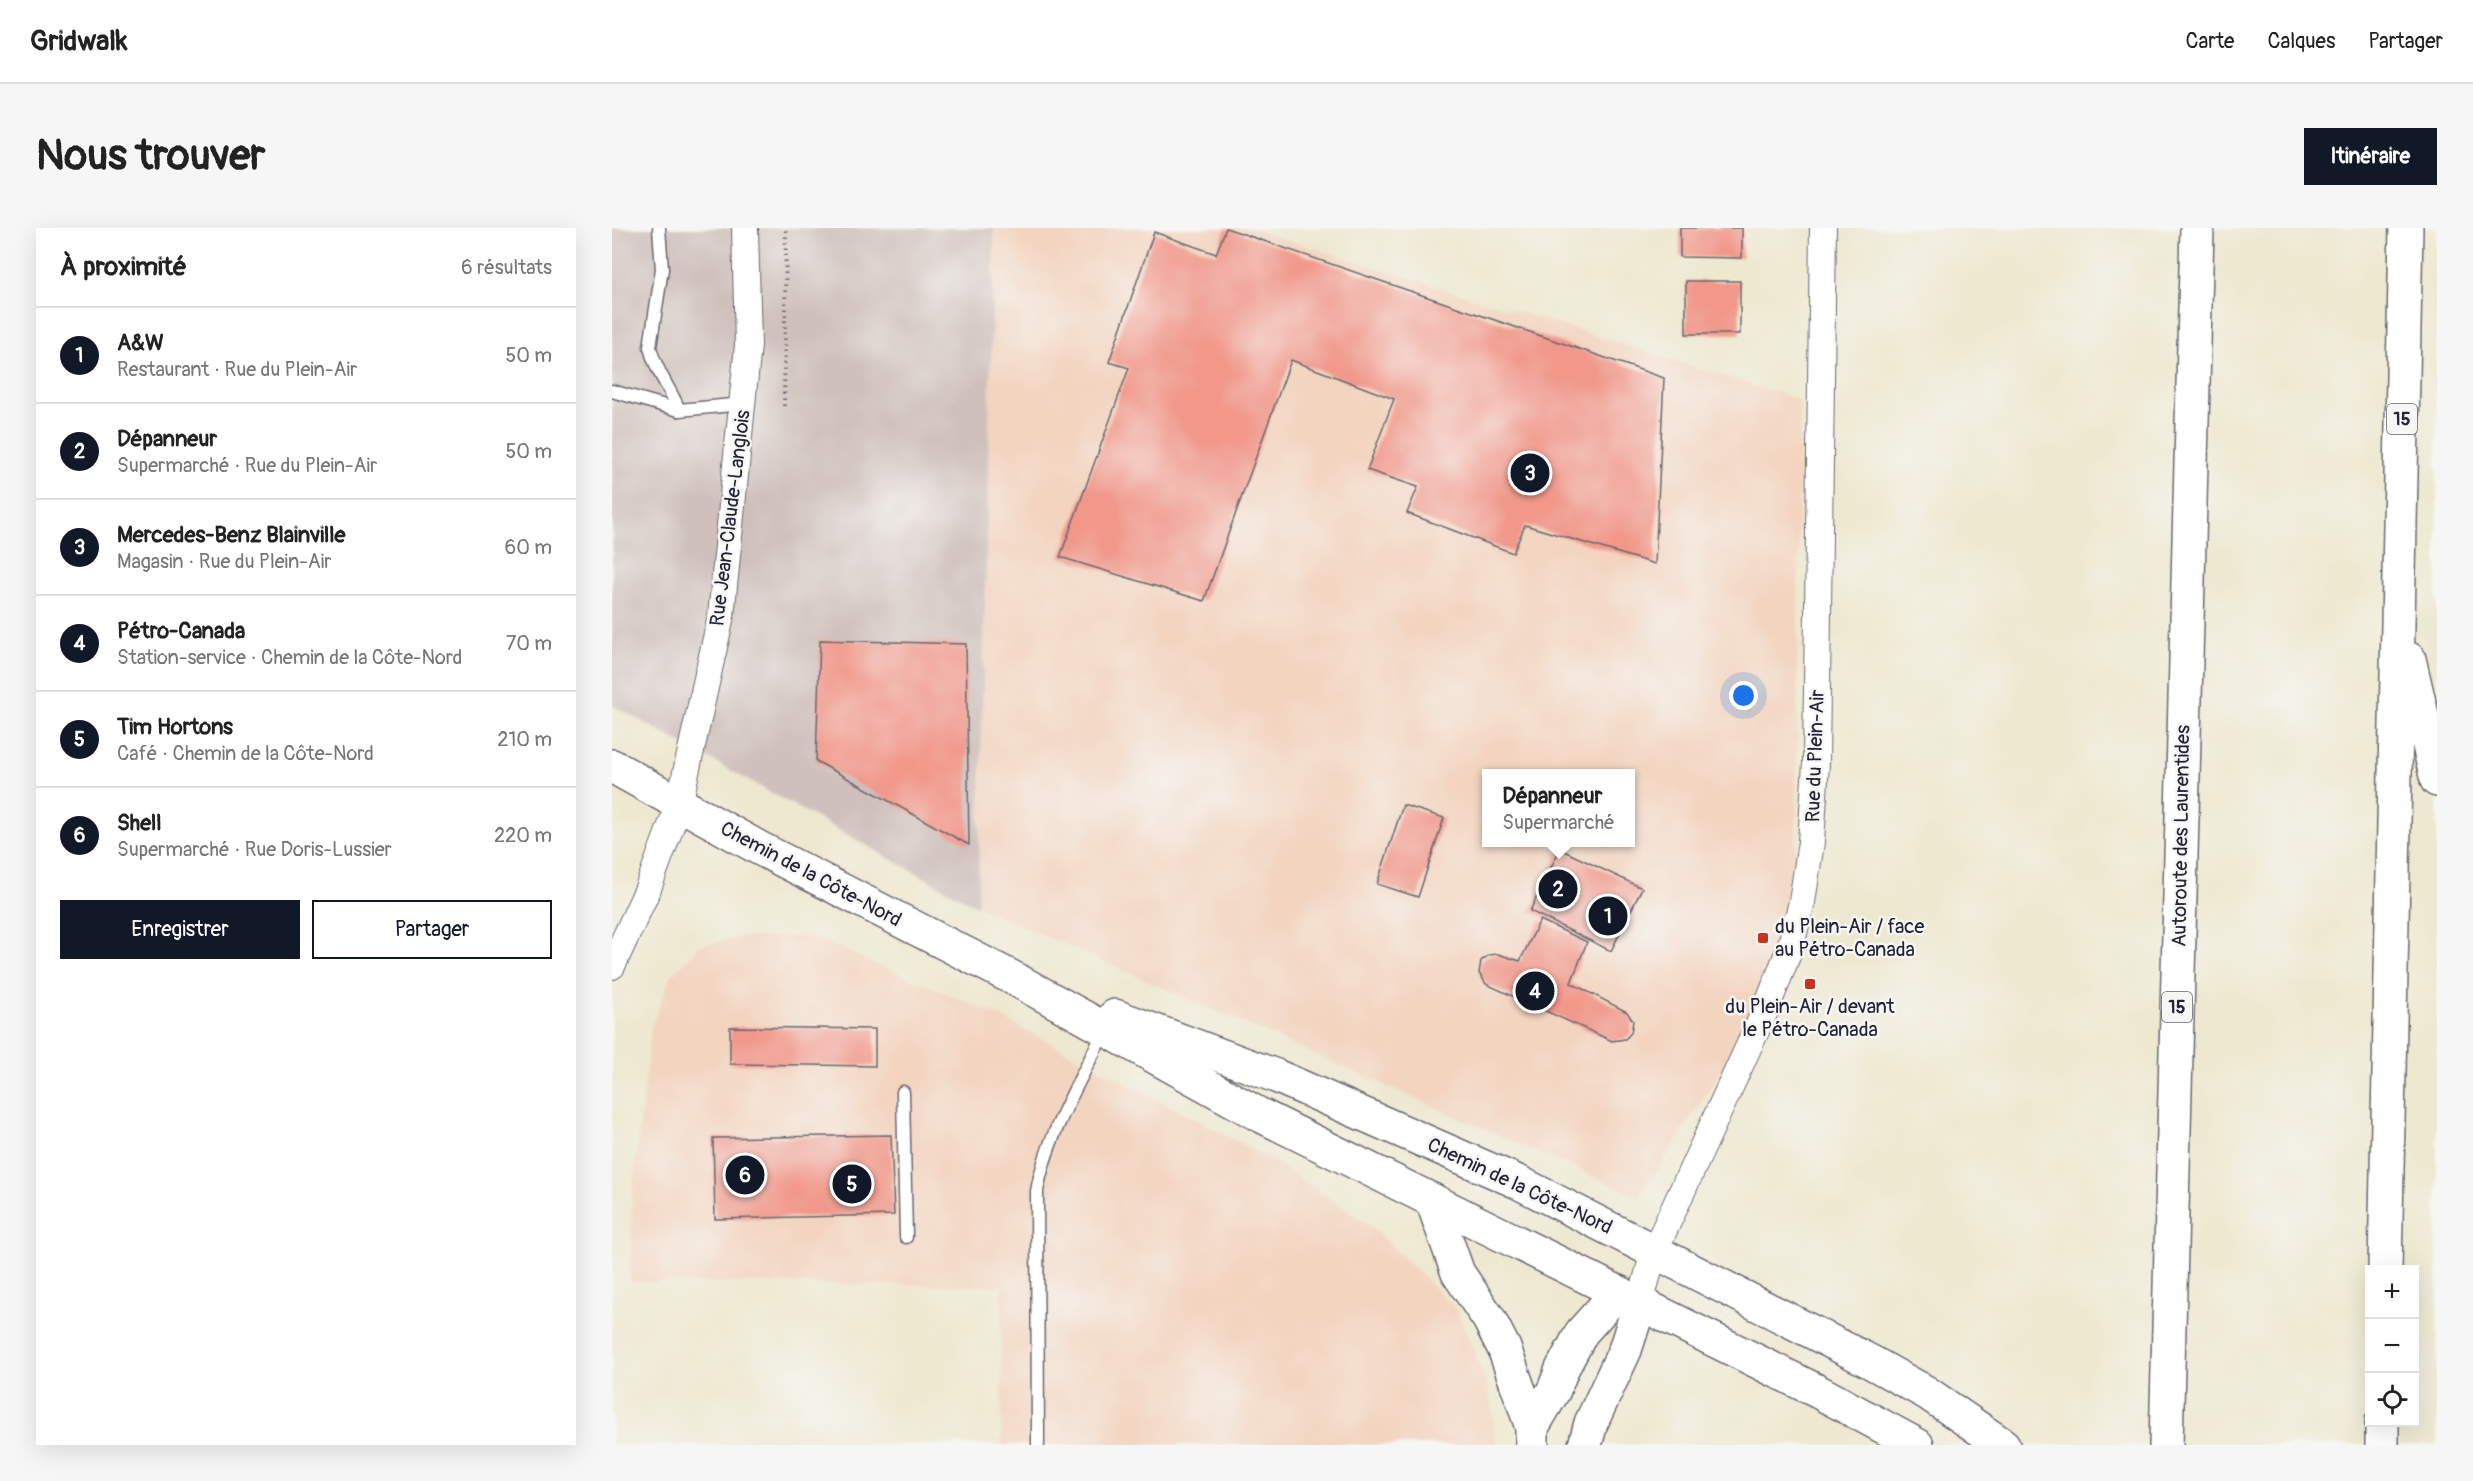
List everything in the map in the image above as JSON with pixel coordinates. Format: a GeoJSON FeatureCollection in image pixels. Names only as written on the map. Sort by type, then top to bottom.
{"type":"FeatureCollection","features":[{"type":"Feature","properties":{"kind":"main road","name":"Autoroute des Laurentides"},"geometry":{"type":"LineString","coordinates":[[2166,1445],[2197,228]]}},
{"type":"Feature","properties":{"kind":"main road","name":"15"},"geometry":{"type":"LineString","coordinates":[[2385,1265],[2406,228]]}},
{"type":"Feature","properties":{"kind":"main road"},"geometry":{"type":"LineString","coordinates":[[2398,610],[2437,780]]}},
{"type":"Feature","properties":{"kind":"main road","name":"Chemin de la Côte-Nord"},"geometry":{"type":"LineString","coordinates":[[612,766],[862,902],[1013,978],[1109,1022],[1276,1076],[1518,1182],[1871,1362],[1927,1393],[2003,1445]]}},
{"type":"Feature","properties":{"kind":"main road","name":"Chemin de la Côte-Nord"},"geometry":{"type":"LineString","coordinates":[[1109,1022],[1267,1119],[1629,1297],[1868,1417],[1917,1445]]}},
{"type":"Feature","properties":{"kind":"main road"},"geometry":{"type":"LineString","coordinates":[[1432,1200],[1458,1273],[1490,1319],[1504,1348],[1532,1436]]}},
{"type":"Feature","properties":{"kind":"main road"},"geometry":{"type":"LineString","coordinates":[[1532,1436],[1562,1369],[1582,1332],[1629,1297]]}},
{"type":"Feature","properties":{"kind":"main road"},"geometry":{"type":"LineString","coordinates":[[1585,1445],[1591,1423],[1625,1350],[1629,1297]]}},
{"type":"Feature","properties":{"kind":"main road"},"geometry":{"type":"LineString","coordinates":[[2382,1427],[2382,1445]]}},
{"type":"Feature","properties":{"kind":"street","name":"Rue Jean-Claude-Langlois"},"geometry":{"type":"LineString","coordinates":[[612,966],[647,891],[679,804],[720,616],[748,345],[745,228]]}},
{"type":"Feature","properties":{"kind":"street","name":"Rue du Plein-Air"},"geometry":{"type":"LineString","coordinates":[[1629,1297],[1654,1251],[1776,984],[1797,925],[1806,879],[1813,822],[1816,763],[1822,228]]}},
{"type":"Feature","properties":{"kind":"lane"},"geometry":{"type":"LineString","coordinates":[[659,228],[662,269],[650,347],[653,359],[670,387],[679,410]]}},
{"type":"Feature","properties":{"kind":"lane"},"geometry":{"type":"LineString","coordinates":[[612,391],[679,410],[743,404]]}},
{"type":"Feature","properties":{"kind":"lane"},"geometry":{"type":"LineString","coordinates":[[1038,1445],[1037,1191],[1049,1147],[1109,1022]]}},
{"type":"Feature","properties":{"kind":"lane"},"geometry":{"type":"LineString","coordinates":[[903,1092],[906,1237]]}},
{"type":"Feature","properties":{"kind":"path"},"geometry":{"type":"LineString","coordinates":[[784,406],[786,228]]}},
{"type":"Feature","properties":{"kind":"shaded area"},"geometry":{"type":"Polygon","coordinates":[[[612,228],[994,228],[978,907],[612,705],[612,228]]]}},
{"type":"Feature","properties":{"kind":"shaded area"},"geometry":{"type":"Polygon","coordinates":[[[994,228],[1250,228],[1800,400],[1796,856],[1792,903],[1773,991],[1640,1197],[979,907],[994,228]]]}},
{"type":"Feature","properties":{"kind":"shaded area"},"geometry":{"type":"Polygon","coordinates":[[[741,937],[813,937],[1001,1017],[1271,1159],[1372,1227],[1456,1309],[1489,1388],[1497,1445],[1002,1445],[1001,1286],[630,1282],[633,1182],[651,1028],[671,976],[700,946],[741,937]]]}},
{"type":"Feature","properties":{"kind":"building"},"geometry":{"type":"Polygon","coordinates":[[[1226,228],[1664,378],[1655,564],[1525,525],[1513,553],[1407,513],[1418,487],[1367,470],[1394,399],[1291,360],[1204,601],[1060,557],[1129,368],[1109,362],[1154,232],[1216,254],[1226,228]]]}},
{"type":"Feature","properties":{"kind":"building"},"geometry":{"type":"Polygon","coordinates":[[[1680,228],[1742,228],[1742,258],[1680,257],[1680,228]]]}},
{"type":"Feature","properties":{"kind":"building"},"geometry":{"type":"Polygon","coordinates":[[[1686,281],[1740,281],[1740,334],[1686,334],[1686,281]]]}},
{"type":"Feature","properties":{"kind":"building"},"geometry":{"type":"Polygon","coordinates":[[[820,640],[966,644],[969,845],[816,761],[820,640]]]}},
{"type":"Feature","properties":{"kind":"building"},"geometry":{"type":"Polygon","coordinates":[[[1403,805],[1444,818],[1418,897],[1377,884],[1403,805]]]}},
{"type":"Feature","properties":{"kind":"building"},"geometry":{"type":"Polygon","coordinates":[[[1560,849],[1642,888],[1611,951],[1530,911],[1560,849]]]}},
{"type":"Feature","properties":{"kind":"building"},"geometry":{"type":"Polygon","coordinates":[[[1540,920],[1587,942],[1571,983],[1627,1012],[1633,1021],[1631,1033],[1625,1039],[1612,1041],[1486,984],[1479,973],[1481,961],[1489,955],[1498,954],[1520,961],[1540,920]]]}},
{"type":"Feature","properties":{"kind":"building"},"geometry":{"type":"Polygon","coordinates":[[[730,1027],[875,1029],[875,1066],[730,1064],[730,1027]]]}},
{"type":"Feature","properties":{"kind":"building"},"geometry":{"type":"Polygon","coordinates":[[[891,1135],[894,1215],[715,1219],[713,1138],[891,1135]]]}},
{"type":"Feature","properties":{"kind":"place","name":"Mercedes-Benz Blainville"},"geometry":{"type":"Point","coordinates":[1530,473]}},
{"type":"Feature","properties":{"kind":"place","name":"Dépanneur"},"geometry":{"type":"Point","coordinates":[1558,889]}},
{"type":"Feature","properties":{"kind":"place","name":"A&W"},"geometry":{"type":"Point","coordinates":[1608,916]}},
{"type":"Feature","properties":{"kind":"place","name":"du Plein-Air / face au Pétro-Canada"},"geometry":{"type":"Point","coordinates":[1763,938]}},
{"type":"Feature","properties":{"kind":"place","name":"du Plein-Air / devant le Pétro-Canada"},"geometry":{"type":"Point","coordinates":[1810,984]}},
{"type":"Feature","properties":{"kind":"place","name":"Pétro-Canada"},"geometry":{"type":"Point","coordinates":[1535,991]}},
{"type":"Feature","properties":{"kind":"place","name":"Shell"},"geometry":{"type":"Point","coordinates":[745,1175]}},
{"type":"Feature","properties":{"kind":"place","name":"Tim Hortons"},"geometry":{"type":"Point","coordinates":[852,1184]}}]}
